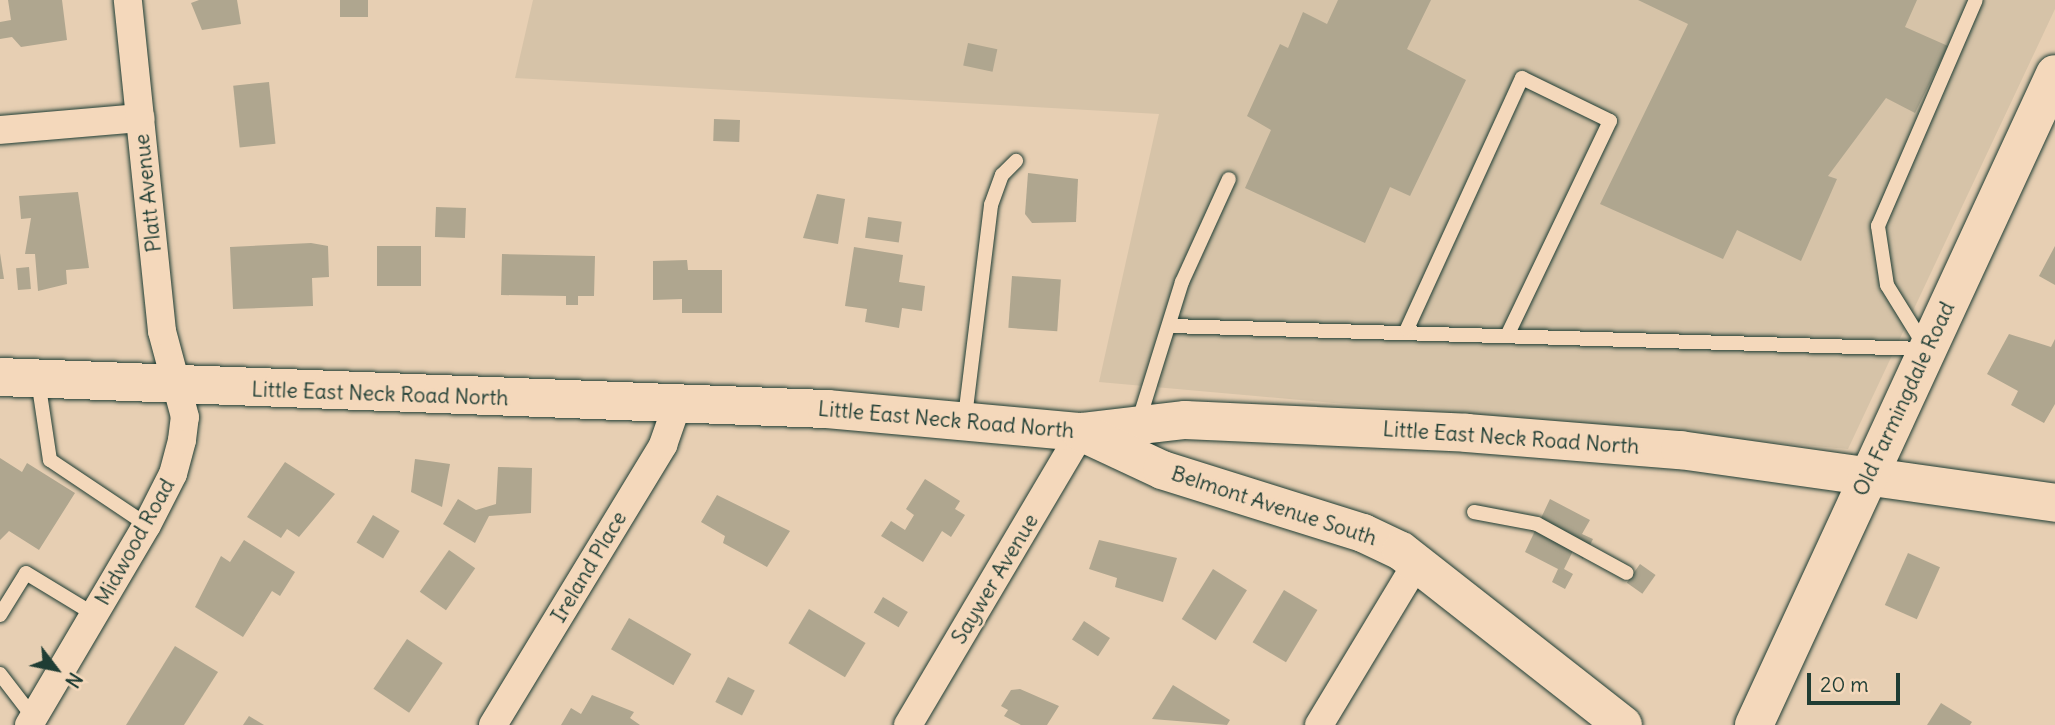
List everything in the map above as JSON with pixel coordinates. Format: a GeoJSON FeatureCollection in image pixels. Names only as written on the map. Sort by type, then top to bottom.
{"type":"FeatureCollection","features":[{"type":"Feature","properties":{"kind":"main road","name":"Old Farmingdale Road"},"geometry":{"type":"LineString","coordinates":[[1754,725],[2055,74]]}},
{"type":"Feature","properties":{"kind":"main road","name":"Little East Neck Road North"},"geometry":{"type":"LineString","coordinates":[[0,377],[965,417],[1081,432],[1185,420],[1558,440],[2055,503]]}},
{"type":"Feature","properties":{"kind":"main road","name":"Belmont Avenue South"},"geometry":{"type":"LineString","coordinates":[[1081,432],[1162,470],[1363,533],[1418,561],[1623,725]]}},
{"type":"Feature","properties":{"kind":"street","name":"Platt Avenue"},"geometry":{"type":"LineString","coordinates":[[128,0],[162,331],[177,385]]}},
{"type":"Feature","properties":{"kind":"street"},"geometry":{"type":"LineString","coordinates":[[0,130],[141,118]]}},
{"type":"Feature","properties":{"kind":"street","name":"Midwood Road"},"geometry":{"type":"LineString","coordinates":[[31,721],[147,525],[173,474],[185,417],[177,385]]}},
{"type":"Feature","properties":{"kind":"street","name":"Ireland Place"},"geometry":{"type":"LineString","coordinates":[[493,725],[663,445],[677,405]]}},
{"type":"Feature","properties":{"kind":"street","name":"Saywer Avenue"},"geometry":{"type":"LineString","coordinates":[[908,725],[1081,432]]}},
{"type":"Feature","properties":{"kind":"street"},"geometry":{"type":"LineString","coordinates":[[1319,725],[1418,561]]}},
{"type":"Feature","properties":{"kind":"lane"},"geometry":{"type":"LineString","coordinates":[[1927,349],[1887,285],[1878,226],[1976,0]]}},
{"type":"Feature","properties":{"kind":"lane"},"geometry":{"type":"LineString","coordinates":[[1407,328],[1522,78],[1610,121],[1508,334]]}},
{"type":"Feature","properties":{"kind":"lane"},"geometry":{"type":"LineString","coordinates":[[965,417],[988,218],[1002,175],[1016,160]]}},
{"type":"Feature","properties":{"kind":"lane"},"geometry":{"type":"LineString","coordinates":[[1137,424],[1171,326],[1182,282],[1229,179]]}},
{"type":"Feature","properties":{"kind":"lane"},"geometry":{"type":"LineString","coordinates":[[1171,326],[1407,328],[1927,349]]}},
{"type":"Feature","properties":{"kind":"lane"},"geometry":{"type":"LineString","coordinates":[[38,378],[50,460],[147,525]]}},
{"type":"Feature","properties":{"kind":"lane"},"geometry":{"type":"LineString","coordinates":[[1474,512],[1537,524],[1627,573]]}},
{"type":"Feature","properties":{"kind":"lane"},"geometry":{"type":"LineString","coordinates":[[0,615],[26,572],[95,615]]}},
{"type":"Feature","properties":{"kind":"lane"},"geometry":{"type":"LineString","coordinates":[[0,674],[31,721]]}},
{"type":"Feature","properties":{"kind":"shaded area"},"geometry":{"type":"Polygon","coordinates":[[[533,0],[2055,0],[2055,9],[1848,449],[1099,382],[1159,114],[515,78],[533,0]]]}},
{"type":"Feature","properties":{"kind":"building"},"geometry":{"type":"Polygon","coordinates":[[[8,0],[62,0],[67,40],[21,47],[12,37],[0,39],[0,22],[11,20],[8,0]]]}},
{"type":"Feature","properties":{"kind":"building"},"geometry":{"type":"Polygon","coordinates":[[[199,0],[237,0],[241,24],[202,30],[191,3],[199,0]]]}},
{"type":"Feature","properties":{"kind":"building"},"geometry":{"type":"Polygon","coordinates":[[[340,0],[368,0],[368,17],[340,17],[340,0]]]}},
{"type":"Feature","properties":{"kind":"building"},"geometry":{"type":"Polygon","coordinates":[[[1338,0],[1431,0],[1407,49],[1466,80],[1410,196],[1390,187],[1365,243],[1245,188],[1271,130],[1247,116],[1280,44],[1288,48],[1303,12],[1327,24],[1338,0]]]}},
{"type":"Feature","properties":{"kind":"building"},"geometry":{"type":"Polygon","coordinates":[[[1638,0],[1917,0],[1905,27],[1948,46],[1915,113],[1886,98],[1828,176],[1837,179],[1801,261],[1737,230],[1723,259],[1600,204],[1688,24],[1638,0]]]}},
{"type":"Feature","properties":{"kind":"building"},"geometry":{"type":"Polygon","coordinates":[[[968,43],[997,49],[993,72],[963,65],[968,43]]]}},
{"type":"Feature","properties":{"kind":"building"},"geometry":{"type":"Polygon","coordinates":[[[269,82],[275,144],[240,147],[233,86],[269,82]]]}},
{"type":"Feature","properties":{"kind":"building"},"geometry":{"type":"Polygon","coordinates":[[[714,119],[740,120],[739,142],[713,141],[714,119]]]}},
{"type":"Feature","properties":{"kind":"building"},"geometry":{"type":"Polygon","coordinates":[[[1028,173],[1078,179],[1076,222],[1032,223],[1025,214],[1028,173]]]}},
{"type":"Feature","properties":{"kind":"building"},"geometry":{"type":"Polygon","coordinates":[[[78,192],[89,268],[66,270],[67,284],[38,291],[35,254],[25,254],[31,218],[21,219],[19,196],[78,192]]]}},
{"type":"Feature","properties":{"kind":"building"},"geometry":{"type":"Polygon","coordinates":[[[817,194],[845,199],[838,244],[803,238],[817,194]]]}},
{"type":"Feature","properties":{"kind":"building"},"geometry":{"type":"Polygon","coordinates":[[[436,207],[466,208],[465,238],[435,237],[436,207]]]}},
{"type":"Feature","properties":{"kind":"building"},"geometry":{"type":"Polygon","coordinates":[[[868,217],[902,222],[899,243],[865,238],[868,217]]]}},
{"type":"Feature","properties":{"kind":"building"},"geometry":{"type":"Polygon","coordinates":[[[311,243],[328,246],[329,277],[312,278],[313,306],[233,309],[230,247],[311,243]]]}},
{"type":"Feature","properties":{"kind":"building"},"geometry":{"type":"Polygon","coordinates":[[[377,246],[421,246],[421,286],[377,286],[377,246]]]}},
{"type":"Feature","properties":{"kind":"building"},"geometry":{"type":"Polygon","coordinates":[[[2055,246],[2055,285],[2039,276],[2055,246]]]}},
{"type":"Feature","properties":{"kind":"building"},"geometry":{"type":"Polygon","coordinates":[[[854,247],[903,255],[899,282],[925,286],[922,311],[902,308],[899,328],[865,322],[867,309],[845,306],[854,247]]]}},
{"type":"Feature","properties":{"kind":"building"},"geometry":{"type":"Polygon","coordinates":[[[0,253],[4,279],[0,279],[0,253]]]}},
{"type":"Feature","properties":{"kind":"building"},"geometry":{"type":"Polygon","coordinates":[[[502,254],[595,256],[594,296],[578,296],[578,305],[566,305],[566,296],[501,295],[502,254]]]}},
{"type":"Feature","properties":{"kind":"building"},"geometry":{"type":"Polygon","coordinates":[[[687,260],[688,270],[722,270],[722,313],[682,313],[682,299],[653,300],[653,261],[687,260]]]}},
{"type":"Feature","properties":{"kind":"building"},"geometry":{"type":"Polygon","coordinates":[[[29,267],[31,289],[18,290],[16,268],[29,267]]]}},
{"type":"Feature","properties":{"kind":"building"},"geometry":{"type":"Polygon","coordinates":[[[1012,276],[1061,279],[1057,331],[1008,328],[1012,276]]]}},
{"type":"Feature","properties":{"kind":"building"},"geometry":{"type":"Polygon","coordinates":[[[2009,334],[2051,347],[2055,339],[2055,404],[2044,423],[2011,405],[2018,391],[1987,374],[2009,334]]]}},
{"type":"Feature","properties":{"kind":"building"},"geometry":{"type":"Polygon","coordinates":[[[0,458],[22,472],[27,463],[75,493],[39,550],[9,531],[0,540],[0,458]]]}},
{"type":"Feature","properties":{"kind":"building"},"geometry":{"type":"Polygon","coordinates":[[[415,459],[450,464],[442,507],[411,492],[415,459]]]}},
{"type":"Feature","properties":{"kind":"building"},"geometry":{"type":"Polygon","coordinates":[[[285,462],[335,494],[299,537],[287,529],[281,538],[247,517],[285,462]]]}},
{"type":"Feature","properties":{"kind":"building"},"geometry":{"type":"Polygon","coordinates":[[[498,467],[532,468],[531,513],[489,516],[475,543],[443,524],[458,499],[476,510],[496,504],[498,467]]]}},
{"type":"Feature","properties":{"kind":"building"},"geometry":{"type":"Polygon","coordinates":[[[925,479],[960,501],[955,509],[965,515],[951,537],[942,531],[923,562],[881,536],[891,521],[905,530],[914,515],[906,509],[925,479]]]}},
{"type":"Feature","properties":{"kind":"building"},"geometry":{"type":"Polygon","coordinates":[[[717,495],[790,531],[767,567],[723,543],[725,536],[701,522],[717,495]]]}},
{"type":"Feature","properties":{"kind":"building"},"geometry":{"type":"Polygon","coordinates":[[[1550,499],[1590,520],[1582,534],[1593,539],[1583,559],[1573,551],[1564,569],[1573,574],[1565,589],[1552,582],[1558,569],[1525,552],[1550,499]]]}},
{"type":"Feature","properties":{"kind":"building"},"geometry":{"type":"Polygon","coordinates":[[[373,515],[400,531],[383,558],[357,542],[373,515]]]}},
{"type":"Feature","properties":{"kind":"building"},"geometry":{"type":"Polygon","coordinates":[[[244,540],[295,572],[280,596],[272,591],[243,637],[195,607],[221,556],[230,562],[244,540]]]}},
{"type":"Feature","properties":{"kind":"building"},"geometry":{"type":"Polygon","coordinates":[[[1099,540],[1177,558],[1163,602],[1115,587],[1117,578],[1089,569],[1099,540]]]}},
{"type":"Feature","properties":{"kind":"building"},"geometry":{"type":"Polygon","coordinates":[[[449,550],[475,568],[446,610],[420,592],[449,550]]]}},
{"type":"Feature","properties":{"kind":"building"},"geometry":{"type":"Polygon","coordinates":[[[1908,553],[1940,567],[1917,619],[1885,605],[1908,553]]]}},
{"type":"Feature","properties":{"kind":"building"},"geometry":{"type":"Polygon","coordinates":[[[1640,564],[1656,575],[1642,594],[1627,583],[1640,564]]]}},
{"type":"Feature","properties":{"kind":"building"},"geometry":{"type":"Polygon","coordinates":[[[1213,569],[1247,590],[1216,640],[1182,619],[1213,569]]]}},
{"type":"Feature","properties":{"kind":"building"},"geometry":{"type":"Polygon","coordinates":[[[1284,590],[1317,610],[1286,662],[1253,642],[1284,590]]]}},
{"type":"Feature","properties":{"kind":"building"},"geometry":{"type":"Polygon","coordinates":[[[883,597],[908,612],[899,627],[874,612],[883,597]]]}},
{"type":"Feature","properties":{"kind":"building"},"geometry":{"type":"Polygon","coordinates":[[[809,609],[866,643],[845,677],[788,643],[809,609]]]}},
{"type":"Feature","properties":{"kind":"building"},"geometry":{"type":"Polygon","coordinates":[[[629,618],[691,654],[673,685],[611,649],[629,618]]]}},
{"type":"Feature","properties":{"kind":"building"},"geometry":{"type":"Polygon","coordinates":[[[1084,621],[1110,638],[1098,656],[1072,639],[1084,621]]]}},
{"type":"Feature","properties":{"kind":"building"},"geometry":{"type":"Polygon","coordinates":[[[407,639],[443,663],[409,713],[373,689],[407,639]]]}},
{"type":"Feature","properties":{"kind":"building"},"geometry":{"type":"Polygon","coordinates":[[[175,646],[218,672],[184,725],[126,725],[175,646]]]}},
{"type":"Feature","properties":{"kind":"building"},"geometry":{"type":"Polygon","coordinates":[[[728,677],[755,691],[742,716],[715,702],[728,677]]]}},
{"type":"Feature","properties":{"kind":"building"},"geometry":{"type":"Polygon","coordinates":[[[1173,685],[1230,720],[1227,725],[1152,719],[1173,685]]]}},
{"type":"Feature","properties":{"kind":"building"},"geometry":{"type":"Polygon","coordinates":[[[1020,689],[1059,706],[1047,725],[1021,725],[1004,716],[1008,710],[1001,706],[1011,690],[1020,689]]]}},
{"type":"Feature","properties":{"kind":"building"},"geometry":{"type":"Polygon","coordinates":[[[592,695],[634,712],[630,718],[640,725],[561,725],[571,708],[581,714],[592,695]]]}},
{"type":"Feature","properties":{"kind":"building"},"geometry":{"type":"Polygon","coordinates":[[[1941,703],[1972,722],[1970,725],[1927,725],[1941,703]]]}},
{"type":"Feature","properties":{"kind":"building"},"geometry":{"type":"Polygon","coordinates":[[[249,716],[264,725],[243,725],[249,716]]]}}]}
